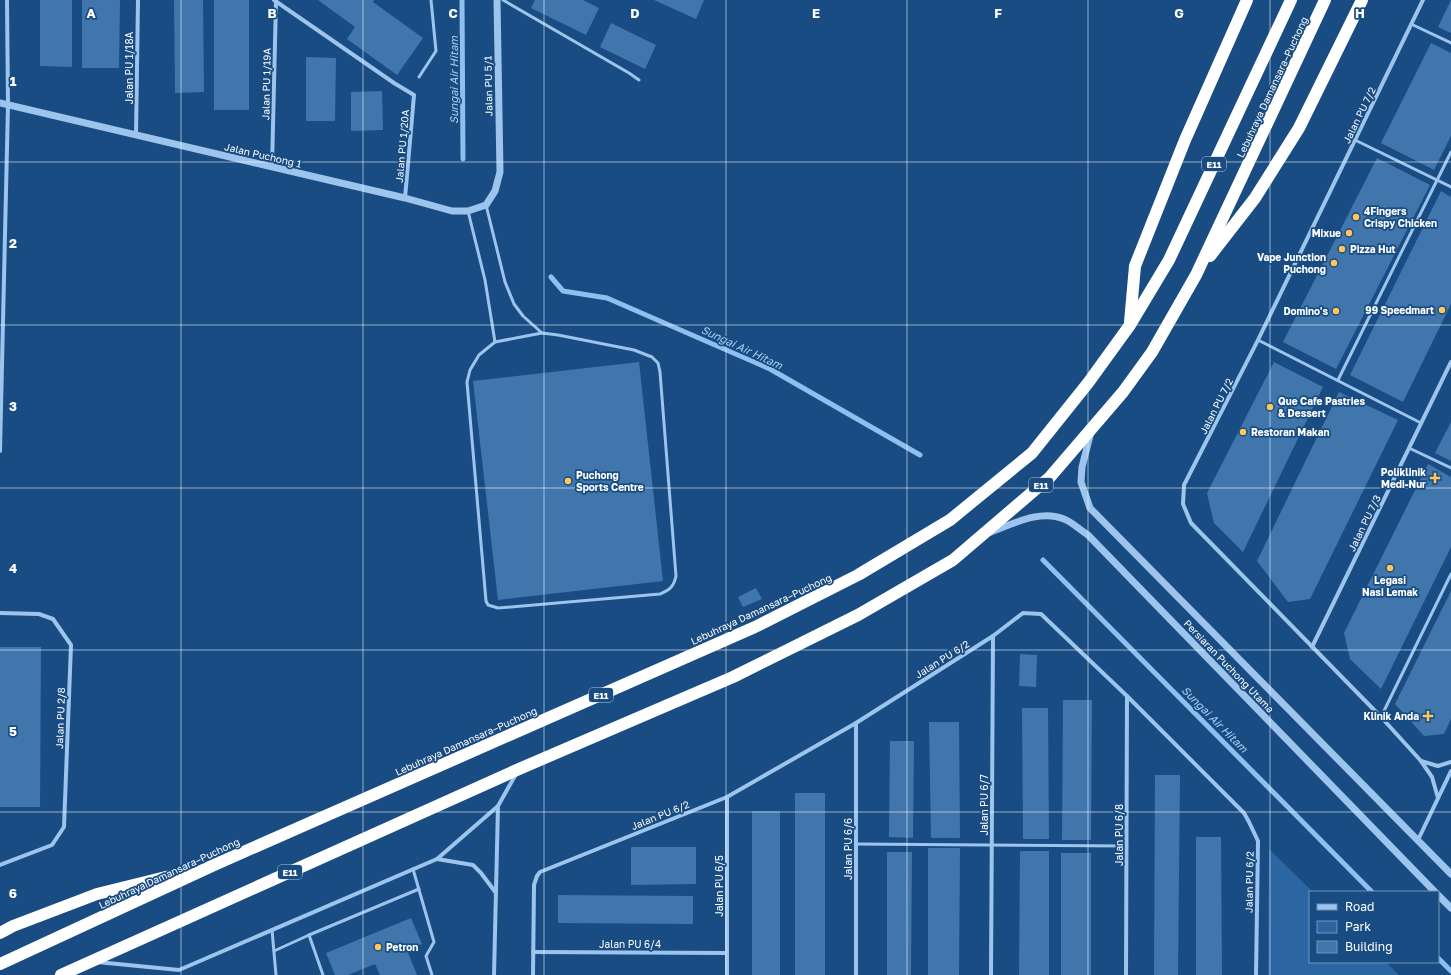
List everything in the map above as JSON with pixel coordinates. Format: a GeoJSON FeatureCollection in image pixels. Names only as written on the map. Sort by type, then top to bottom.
{"type":"FeatureCollection","features":[{"type":"Feature","properties":{"kind":"highway"},"geometry":{"type":"LineString","coordinates":[[1130,325],[1135,266],[1185,140],[1247,0]]}},
{"type":"Feature","properties":{"kind":"highway","name":"Lebuhraya Damansara–Puchong"},"geometry":{"type":"LineString","coordinates":[[0,964],[214,865],[755,627],[858,575],[950,520],[1032,453],[1088,383],[1130,325],[1169,260],[1291,0]]}},
{"type":"Feature","properties":{"kind":"highway","name":"Lebuhraya Damansara–Puchong"},"geometry":{"type":"LineString","coordinates":[[61,975],[520,769],[734,676],[858,615],[953,560],[1050,477],[1092,430],[1123,392],[1152,352],[1196,275],[1325,0]]}},
{"type":"Feature","properties":{"kind":"highway"},"geometry":{"type":"LineString","coordinates":[[1196,275],[1255,198],[1299,128],[1362,0]]}},
{"type":"Feature","properties":{"kind":"highway"},"geometry":{"type":"LineString","coordinates":[[0,933],[13,926],[97,894],[214,865]]}},
{"type":"Feature","properties":{"kind":"street"},"geometry":{"type":"LineString","coordinates":[[0,451],[1,332],[8,105],[7,0]]}},
{"type":"Feature","properties":{"kind":"street","name":"Jalan PU 1/18A"},"geometry":{"type":"LineString","coordinates":[[136,135],[138,0]]}},
{"type":"Feature","properties":{"kind":"street","name":"Jalan PU 1/20A"},"geometry":{"type":"LineString","coordinates":[[275,0],[394,83],[414,95],[406,198]]}},
{"type":"Feature","properties":{"kind":"street","name":"Jalan PU 1/19A"},"geometry":{"type":"LineString","coordinates":[[272,167],[275,0]]}},
{"type":"Feature","properties":{"kind":"street","name":"Jalan PU 5/1"},"geometry":{"type":"LineString","coordinates":[[486,204],[495,191],[500,172],[496,0]]}},
{"type":"Feature","properties":{"kind":"street","name":"Jalan PU 7/2"},"geometry":{"type":"LineString","coordinates":[[1423,0],[1258,340],[1184,485],[1183,504],[1191,523],[1381,717],[1421,760],[1432,777],[1438,798]]}},
{"type":"Feature","properties":{"kind":"street","name":"Jalan Puchong 1"},"geometry":{"type":"LineString","coordinates":[[0,103],[406,198],[452,211],[468,211],[486,204]]}},
{"type":"Feature","properties":{"kind":"street","name":"Jalan PU 7/3"},"geometry":{"type":"LineString","coordinates":[[1312,647],[1451,362]]}},
{"type":"Feature","properties":{"kind":"street","name":"Persiaran Puchong Utama"},"geometry":{"type":"LineString","coordinates":[[1092,430],[1082,467],[1081,482],[1090,508],[1451,874]]}},
{"type":"Feature","properties":{"kind":"street","name":"Persiaran Puchong Utama"},"geometry":{"type":"LineString","coordinates":[[983,534],[1035,516],[1052,516],[1064,519],[1088,535],[1434,891]]}},
{"type":"Feature","properties":{"kind":"street","name":"Jalan PU 2/8"},"geometry":{"type":"LineString","coordinates":[[0,613],[39,614],[53,618],[71,645],[64,827],[52,844],[0,866]]}},
{"type":"Feature","properties":{"kind":"street","name":"Jalan PU 6/2"},"geometry":{"type":"LineString","coordinates":[[533,975],[534,885],[540,872],[727,796],[856,723],[994,636],[1023,613],[1041,614],[1127,696],[1244,813],[1258,841],[1256,975]]}},
{"type":"Feature","properties":{"kind":"street","name":"Jalan PU 6/7"},"geometry":{"type":"LineString","coordinates":[[991,975],[994,636]]}},
{"type":"Feature","properties":{"kind":"street","name":"Jalan PU 6/8"},"geometry":{"type":"LineString","coordinates":[[1126,975],[1127,696]]}},
{"type":"Feature","properties":{"kind":"street","name":"Jalan PU 6/6"},"geometry":{"type":"LineString","coordinates":[[856,723],[856,975]]}},
{"type":"Feature","properties":{"kind":"street"},"geometry":{"type":"LineString","coordinates":[[1421,760],[1438,766],[1451,762]]}},
{"type":"Feature","properties":{"kind":"street"},"geometry":{"type":"LineString","coordinates":[[89,962],[179,970],[437,859],[498,806],[520,769]]}},
{"type":"Feature","properties":{"kind":"street"},"geometry":{"type":"LineString","coordinates":[[1418,840],[1451,771]]}},
{"type":"Feature","properties":{"kind":"street","name":"Jalan PU 6/5"},"geometry":{"type":"LineString","coordinates":[[727,796],[727,975]]}},
{"type":"Feature","properties":{"kind":"street"},"geometry":{"type":"LineString","coordinates":[[494,975],[498,806]]}},
{"type":"Feature","properties":{"kind":"street"},"geometry":{"type":"LineString","coordinates":[[437,859],[473,865],[496,893]]}},
{"type":"Feature","properties":{"kind":"street"},"geometry":{"type":"LineString","coordinates":[[1439,896],[1451,908]]}},
{"type":"Feature","properties":{"kind":"street","name":"Jalan PU 6/4"},"geometry":{"type":"LineString","coordinates":[[533,952],[727,952]]}},
{"type":"Feature","properties":{"kind":"lane"},"geometry":{"type":"LineString","coordinates":[[419,77],[436,51],[431,0]]}},
{"type":"Feature","properties":{"kind":"lane"},"geometry":{"type":"LineString","coordinates":[[503,0],[629,73],[638,80]]}},
{"type":"Feature","properties":{"kind":"lane"},"geometry":{"type":"LineString","coordinates":[[1411,24],[1451,43]]}},
{"type":"Feature","properties":{"kind":"lane"},"geometry":{"type":"LineString","coordinates":[[1355,140],[1451,187]]}},
{"type":"Feature","properties":{"kind":"lane"},"geometry":{"type":"LineString","coordinates":[[1338,380],[1451,152]]}},
{"type":"Feature","properties":{"kind":"lane"},"geometry":{"type":"LineString","coordinates":[[486,204],[505,282],[514,304],[523,316],[542,333]]}},
{"type":"Feature","properties":{"kind":"lane"},"geometry":{"type":"LineString","coordinates":[[468,211],[485,280],[495,342]]}},
{"type":"Feature","properties":{"kind":"lane"},"geometry":{"type":"LineString","coordinates":[[542,333],[558,335],[634,350],[652,357],[658,363],[676,576],[674,584],[669,591],[660,594],[498,608],[488,605],[484,597],[467,382],[470,370],[479,355],[495,342],[542,333]]}},
{"type":"Feature","properties":{"kind":"lane"},"geometry":{"type":"LineString","coordinates":[[1258,340],[1421,423]]}},
{"type":"Feature","properties":{"kind":"lane"},"geometry":{"type":"LineString","coordinates":[[1409,448],[1451,468]]}},
{"type":"Feature","properties":{"kind":"lane"},"geometry":{"type":"LineString","coordinates":[[1381,717],[1451,574]]}},
{"type":"Feature","properties":{"kind":"lane"},"geometry":{"type":"LineString","coordinates":[[856,844],[1127,846]]}},
{"type":"Feature","properties":{"kind":"lane"},"geometry":{"type":"LineString","coordinates":[[413,869],[434,942],[426,956],[432,975]]}},
{"type":"Feature","properties":{"kind":"lane"},"geometry":{"type":"LineString","coordinates":[[274,950],[419,889]]}},
{"type":"Feature","properties":{"kind":"lane"},"geometry":{"type":"LineString","coordinates":[[272,930],[276,975]]}},
{"type":"Feature","properties":{"kind":"lane"},"geometry":{"type":"LineString","coordinates":[[309,934],[323,975]]}},
{"type":"Feature","properties":{"kind":"lane"},"geometry":{"type":"LineString","coordinates":[[178,975],[179,970]]}},
{"type":"Feature","properties":{"kind":"green space"},"geometry":{"type":"Polygon","coordinates":[[[1269,849],[1312,891],[1309,891],[1309,963],[1387,963],[1399,975],[1268,975],[1269,849]]]}},
{"type":"Feature","properties":{"kind":"building"},"geometry":{"type":"Polygon","coordinates":[[[40,0],[72,0],[72,67],[40,66],[40,0]]]}},
{"type":"Feature","properties":{"kind":"building"},"geometry":{"type":"Polygon","coordinates":[[[82,0],[120,0],[119,68],[82,68],[82,0]]]}},
{"type":"Feature","properties":{"kind":"building"},"geometry":{"type":"Polygon","coordinates":[[[174,0],[203,0],[204,92],[175,93],[174,0]]]}},
{"type":"Feature","properties":{"kind":"building"},"geometry":{"type":"Polygon","coordinates":[[[214,0],[249,0],[249,110],[214,110],[214,0]]]}},
{"type":"Feature","properties":{"kind":"building"},"geometry":{"type":"Polygon","coordinates":[[[318,0],[374,0],[373,2],[423,38],[397,75],[347,39],[355,27],[318,0]]]}},
{"type":"Feature","properties":{"kind":"building"},"geometry":{"type":"Polygon","coordinates":[[[535,0],[583,0],[599,8],[586,35],[531,8],[535,0]]]}},
{"type":"Feature","properties":{"kind":"building"},"geometry":{"type":"Polygon","coordinates":[[[654,0],[704,0],[696,19],[654,0]]]}},
{"type":"Feature","properties":{"kind":"building"},"geometry":{"type":"Polygon","coordinates":[[[1451,0],[1451,33],[1438,27],[1451,0]]]}},
{"type":"Feature","properties":{"kind":"building"},"geometry":{"type":"Polygon","coordinates":[[[611,23],[656,45],[645,69],[600,47],[611,23]]]}},
{"type":"Feature","properties":{"kind":"building"},"geometry":{"type":"Polygon","coordinates":[[[1431,43],[1451,53],[1451,136],[1434,170],[1381,143],[1431,43]]]}},
{"type":"Feature","properties":{"kind":"building"},"geometry":{"type":"Polygon","coordinates":[[[306,57],[336,58],[335,121],[306,121],[306,57]]]}},
{"type":"Feature","properties":{"kind":"building"},"geometry":{"type":"Polygon","coordinates":[[[382,91],[383,130],[351,131],[351,92],[382,91]]]}},
{"type":"Feature","properties":{"kind":"building"},"geometry":{"type":"Polygon","coordinates":[[[1377,158],[1430,185],[1336,369],[1283,342],[1377,158]]]}},
{"type":"Feature","properties":{"kind":"building"},"geometry":{"type":"Polygon","coordinates":[[[1441,191],[1451,197],[1451,304],[1403,402],[1350,375],[1441,191]]]}},
{"type":"Feature","properties":{"kind":"building","name":"Puchong Sports Centre"},"geometry":{"type":"Polygon","coordinates":[[[639,362],[663,581],[498,600],[473,381],[639,362]]]}},
{"type":"Feature","properties":{"kind":"building"},"geometry":{"type":"Polygon","coordinates":[[[1274,362],[1323,387],[1243,552],[1214,523],[1207,493],[1274,362]]]}},
{"type":"Feature","properties":{"kind":"building"},"geometry":{"type":"Polygon","coordinates":[[[1339,392],[1398,420],[1310,599],[1288,602],[1257,561],[1339,392]]]}},
{"type":"Feature","properties":{"kind":"building"},"geometry":{"type":"Polygon","coordinates":[[[1451,422],[1451,461],[1435,453],[1451,422]]]}},
{"type":"Feature","properties":{"kind":"building"},"geometry":{"type":"Polygon","coordinates":[[[1428,464],[1451,477],[1451,547],[1381,689],[1350,659],[1344,633],[1428,464]]]}},
{"type":"Feature","properties":{"kind":"building"},"geometry":{"type":"Polygon","coordinates":[[[756,588],[762,599],[743,607],[738,597],[756,588]]]}},
{"type":"Feature","properties":{"kind":"building"},"geometry":{"type":"Polygon","coordinates":[[[1451,591],[1451,719],[1444,734],[1424,736],[1395,704],[1451,591]]]}},
{"type":"Feature","properties":{"kind":"building"},"geometry":{"type":"Polygon","coordinates":[[[0,647],[41,647],[40,807],[0,807],[0,647]]]}},
{"type":"Feature","properties":{"kind":"building"},"geometry":{"type":"Polygon","coordinates":[[[1020,654],[1037,655],[1036,687],[1019,686],[1020,654]]]}},
{"type":"Feature","properties":{"kind":"building"},"geometry":{"type":"Polygon","coordinates":[[[1063,700],[1092,700],[1091,840],[1062,840],[1063,700]]]}},
{"type":"Feature","properties":{"kind":"building"},"geometry":{"type":"Polygon","coordinates":[[[1022,708],[1048,708],[1049,839],[1023,839],[1022,708]]]}},
{"type":"Feature","properties":{"kind":"building"},"geometry":{"type":"Polygon","coordinates":[[[929,722],[959,722],[960,838],[931,838],[929,722]]]}},
{"type":"Feature","properties":{"kind":"building"},"geometry":{"type":"Polygon","coordinates":[[[890,741],[914,741],[913,838],[889,837],[890,741]]]}},
{"type":"Feature","properties":{"kind":"building"},"geometry":{"type":"Polygon","coordinates":[[[1155,775],[1180,775],[1178,975],[1154,975],[1155,775]]]}},
{"type":"Feature","properties":{"kind":"building"},"geometry":{"type":"Polygon","coordinates":[[[795,793],[825,793],[825,975],[795,975],[795,793]]]}},
{"type":"Feature","properties":{"kind":"building"},"geometry":{"type":"Polygon","coordinates":[[[752,811],[780,811],[780,975],[752,975],[752,811]]]}},
{"type":"Feature","properties":{"kind":"building"},"geometry":{"type":"Polygon","coordinates":[[[1196,837],[1221,837],[1222,975],[1196,975],[1196,837]]]}},
{"type":"Feature","properties":{"kind":"building"},"geometry":{"type":"Polygon","coordinates":[[[631,847],[696,847],[696,884],[631,885],[631,847]]]}},
{"type":"Feature","properties":{"kind":"building"},"geometry":{"type":"Polygon","coordinates":[[[928,848],[960,848],[959,975],[928,975],[928,848]]]}},
{"type":"Feature","properties":{"kind":"building"},"geometry":{"type":"Polygon","coordinates":[[[1020,851],[1049,851],[1049,975],[1019,975],[1020,851]]]}},
{"type":"Feature","properties":{"kind":"building"},"geometry":{"type":"Polygon","coordinates":[[[887,852],[912,852],[911,975],[887,975],[887,852]]]}},
{"type":"Feature","properties":{"kind":"building"},"geometry":{"type":"Polygon","coordinates":[[[1061,853],[1091,853],[1091,975],[1061,975],[1061,853]]]}},
{"type":"Feature","properties":{"kind":"building"},"geometry":{"type":"Polygon","coordinates":[[[558,895],[693,896],[693,924],[558,923],[558,895]]]}},
{"type":"Feature","properties":{"kind":"building","name":"Petron"},"geometry":{"type":"Polygon","coordinates":[[[411,918],[422,944],[407,950],[417,975],[380,975],[375,964],[348,975],[335,975],[326,953],[411,918]]]}},
{"type":"Feature","properties":{"kind":"waterway","name":"Sungai Air Hitam"},"geometry":{"type":"LineString","coordinates":[[462,0],[463,159]]}},
{"type":"Feature","properties":{"kind":"waterway","name":"Sungai Air Hitam"},"geometry":{"type":"LineString","coordinates":[[551,277],[563,291],[607,298],[770,369],[920,455]]}},
{"type":"Feature","properties":{"kind":"waterway","name":"Sungai Air Hitam"},"geometry":{"type":"LineString","coordinates":[[1043,560],[1371,891]]}},
{"type":"Feature","properties":{"kind":"waterway","name":"Sungai Air Hitam"},"geometry":{"type":"LineString","coordinates":[[1439,959],[1451,971]]}},
{"type":"Feature","properties":{"kind":"place","name":"4Fingers Crispy Chicken"},"geometry":{"type":"Point","coordinates":[1356,217]}},
{"type":"Feature","properties":{"kind":"place","name":"Mixue"},"geometry":{"type":"Point","coordinates":[1349,233]}},
{"type":"Feature","properties":{"kind":"place","name":"Pizza Hut"},"geometry":{"type":"Point","coordinates":[1342,249]}},
{"type":"Feature","properties":{"kind":"place","name":"Vape Junction Puchong"},"geometry":{"type":"Point","coordinates":[1334,263]}},
{"type":"Feature","properties":{"kind":"place","name":"99 Speedmart"},"geometry":{"type":"Point","coordinates":[1442,310]}},
{"type":"Feature","properties":{"kind":"place","name":"Domino's"},"geometry":{"type":"Point","coordinates":[1336,311]}},
{"type":"Feature","properties":{"kind":"place","name":"Que Cafe Pastries & Dessert"},"geometry":{"type":"Point","coordinates":[1270,407]}},
{"type":"Feature","properties":{"kind":"place","name":"Restoran Makan"},"geometry":{"type":"Point","coordinates":[1243,432]}},
{"type":"Feature","properties":{"kind":"place","name":"Poliklinik Medi-Nur"},"geometry":{"type":"Point","coordinates":[1435,478]}},
{"type":"Feature","properties":{"kind":"place","name":"Puchong Sports Centre"},"geometry":{"type":"Point","coordinates":[568,481]}},
{"type":"Feature","properties":{"kind":"place","name":"Legasi Nasi Lemak"},"geometry":{"type":"Point","coordinates":[1390,568]}},
{"type":"Feature","properties":{"kind":"place","name":"Klinik Anda"},"geometry":{"type":"Point","coordinates":[1428,716]}},
{"type":"Feature","properties":{"kind":"place","name":"Petron"},"geometry":{"type":"Point","coordinates":[378,947]}}]}
